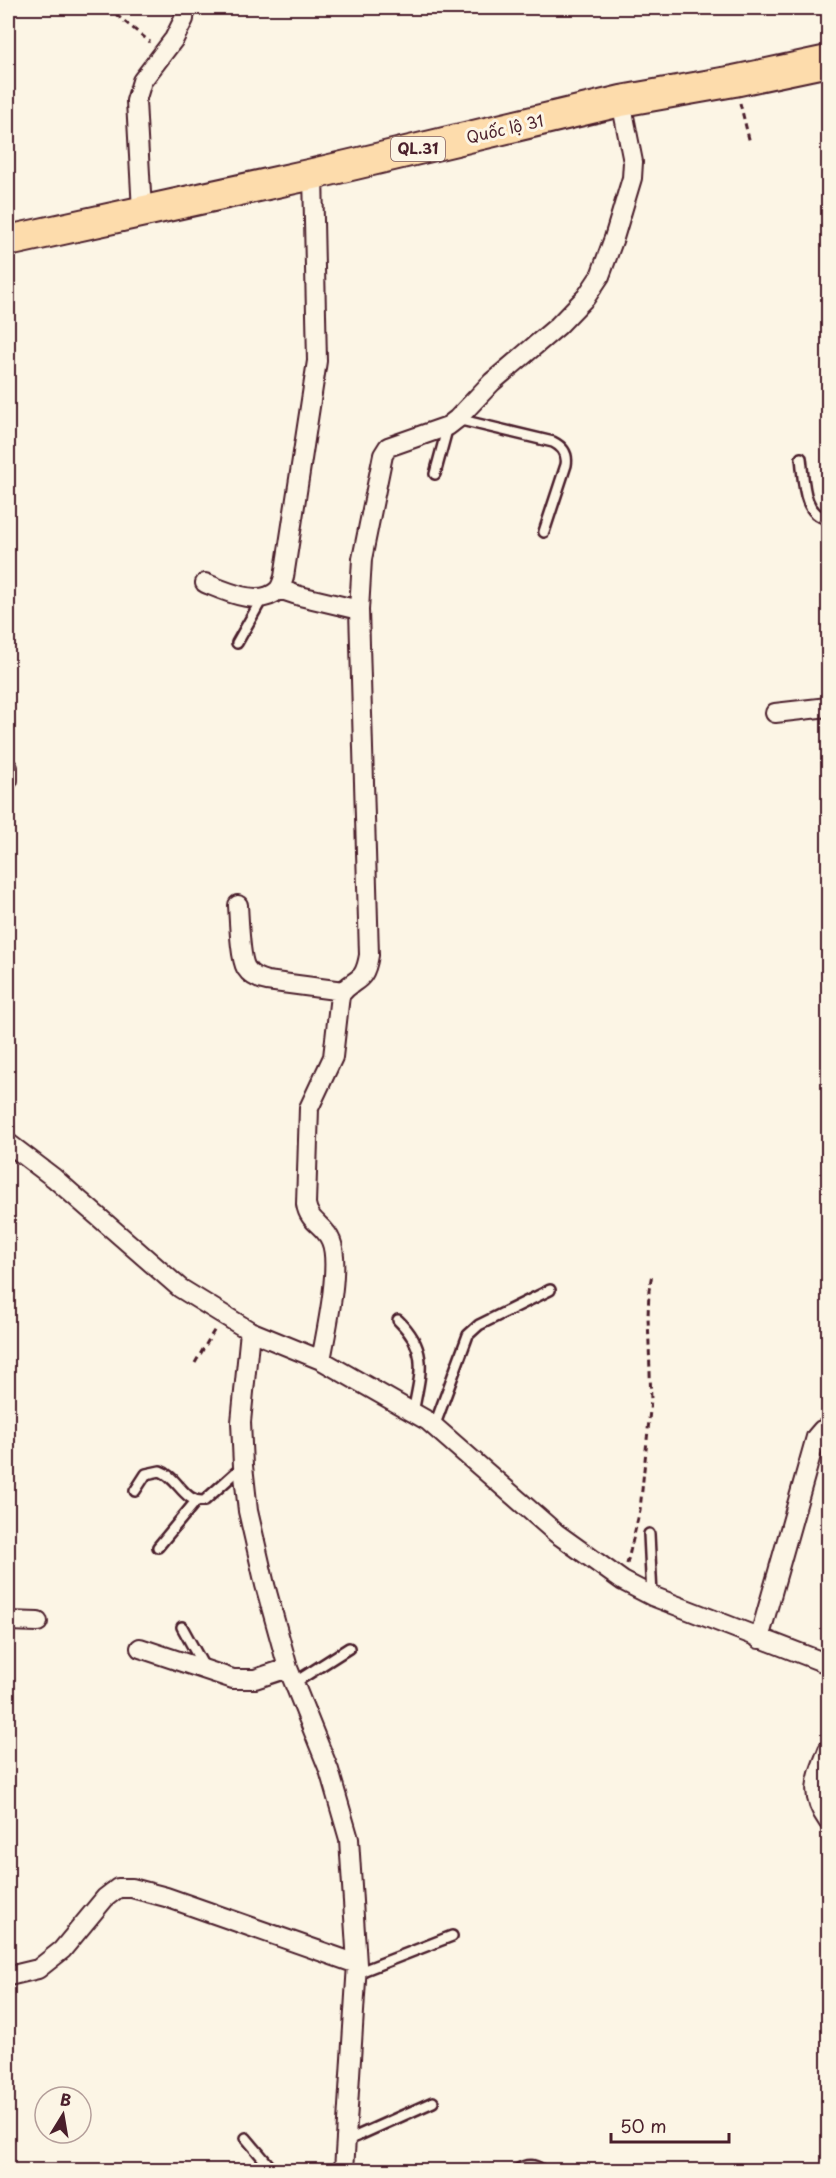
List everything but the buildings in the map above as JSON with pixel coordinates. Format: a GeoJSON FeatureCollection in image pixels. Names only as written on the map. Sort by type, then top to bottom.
{"type":"FeatureCollection","features":[{"type":"Feature","properties":{"kind":"highway","name":"Quốc lộ 31"},"geometry":{"type":"LineString","coordinates":[[8,241],[313,174],[621,101],[734,81],[828,61]]}},
{"type":"Feature","properties":{"kind":"street"},"geometry":{"type":"LineString","coordinates":[[142,211],[136,101],[142,81],[174,39],[184,20],[185,8]]}},
{"type":"Feature","properties":{"kind":"street"},"geometry":{"type":"LineString","coordinates":[[321,1360],[331,1310],[334,1251],[328,1233],[307,1212],[308,1118],[312,1099],[327,1073],[333,1056],[339,1000],[343,991],[362,977],[369,955],[359,610],[362,559],[383,455],[388,447],[452,423],[492,382],[558,326],[586,297],[600,276],[632,178],[633,162],[621,101]]}},
{"type":"Feature","properties":{"kind":"street"},"geometry":{"type":"LineString","coordinates":[[271,593],[284,577],[317,361],[313,174]]}},
{"type":"Feature","properties":{"kind":"street"},"geometry":{"type":"LineString","coordinates":[[205,583],[234,594],[271,593],[300,596],[359,610]]}},
{"type":"Feature","properties":{"kind":"street"},"geometry":{"type":"LineString","coordinates":[[775,713],[828,707]]}},
{"type":"Feature","properties":{"kind":"street"},"geometry":{"type":"LineString","coordinates":[[8,768],[8,780]]}},
{"type":"Feature","properties":{"kind":"street"},"geometry":{"type":"LineString","coordinates":[[238,904],[244,964],[255,977],[267,981],[343,991]]}},
{"type":"Feature","properties":{"kind":"street"},"geometry":{"type":"LineString","coordinates":[[8,1143],[54,1178],[180,1288],[250,1331],[321,1360],[434,1426],[556,1533],[623,1581],[652,1596],[828,1664]]}},
{"type":"Feature","properties":{"kind":"street"},"geometry":{"type":"LineString","coordinates":[[250,1331],[241,1422],[248,1511],[265,1585],[291,1675],[328,1770],[349,1839],[357,1969],[344,2170]]}},
{"type":"Feature","properties":{"kind":"street"},"geometry":{"type":"LineString","coordinates":[[759,1639],[816,1437],[822,1430],[828,1428]]}},
{"type":"Feature","properties":{"kind":"street"},"geometry":{"type":"LineString","coordinates":[[8,1620],[38,1622]]}},
{"type":"Feature","properties":{"kind":"street"},"geometry":{"type":"LineString","coordinates":[[140,1648],[232,1679],[245,1680],[291,1675]]}},
{"type":"Feature","properties":{"kind":"street"},"geometry":{"type":"LineString","coordinates":[[828,1750],[815,1789],[818,1804],[828,1821]]}},
{"type":"Feature","properties":{"kind":"street"},"geometry":{"type":"LineString","coordinates":[[9,1976],[38,1969],[62,1950],[105,1898],[118,1888],[132,1888],[166,1897],[357,1969]]}},
{"type":"Feature","properties":{"kind":"lane"},"geometry":{"type":"LineString","coordinates":[[435,474],[452,423],[553,442],[564,450],[566,465],[544,532]]}},
{"type":"Feature","properties":{"kind":"lane"},"geometry":{"type":"LineString","coordinates":[[801,458],[810,508],[820,518],[828,519]]}},
{"type":"Feature","properties":{"kind":"lane"},"geometry":{"type":"LineString","coordinates":[[237,643],[271,593]]}},
{"type":"Feature","properties":{"kind":"lane"},"geometry":{"type":"LineString","coordinates":[[434,1426],[468,1335],[479,1325],[550,1290]]}},
{"type":"Feature","properties":{"kind":"lane"},"geometry":{"type":"LineString","coordinates":[[398,1320],[411,1333],[420,1355],[420,1375],[413,1413]]}},
{"type":"Feature","properties":{"kind":"lane"},"geometry":{"type":"LineString","coordinates":[[135,1491],[146,1474],[160,1471],[169,1475],[190,1498],[196,1501],[207,1500],[243,1466]]}},
{"type":"Feature","properties":{"kind":"lane"},"geometry":{"type":"LineString","coordinates":[[158,1547],[196,1501]]}},
{"type":"Feature","properties":{"kind":"lane"},"geometry":{"type":"LineString","coordinates":[[649,1534],[652,1596]]}},
{"type":"Feature","properties":{"kind":"lane"},"geometry":{"type":"LineString","coordinates":[[182,1627],[207,1672]]}},
{"type":"Feature","properties":{"kind":"lane"},"geometry":{"type":"LineString","coordinates":[[291,1675],[350,1648]]}},
{"type":"Feature","properties":{"kind":"lane"},"geometry":{"type":"LineString","coordinates":[[357,1969],[452,1936]]}},
{"type":"Feature","properties":{"kind":"lane"},"geometry":{"type":"LineString","coordinates":[[346,2140],[433,2102]]}},
{"type":"Feature","properties":{"kind":"lane"},"geometry":{"type":"LineString","coordinates":[[246,2138],[273,2170]]}},
{"type":"Feature","properties":{"kind":"lane"},"geometry":{"type":"LineString","coordinates":[[517,2170],[523,2166],[532,2165],[542,2170]]}},
{"type":"Feature","properties":{"kind":"path"},"geometry":{"type":"LineString","coordinates":[[108,8],[163,53]]}},
{"type":"Feature","properties":{"kind":"path"},"geometry":{"type":"LineString","coordinates":[[734,81],[750,143]]}},
{"type":"Feature","properties":{"kind":"path"},"geometry":{"type":"LineString","coordinates":[[623,1581],[640,1510],[651,1400],[648,1317],[652,1274]]}},
{"type":"Feature","properties":{"kind":"path"},"geometry":{"type":"LineString","coordinates":[[195,1363],[223,1314]]}}]}
